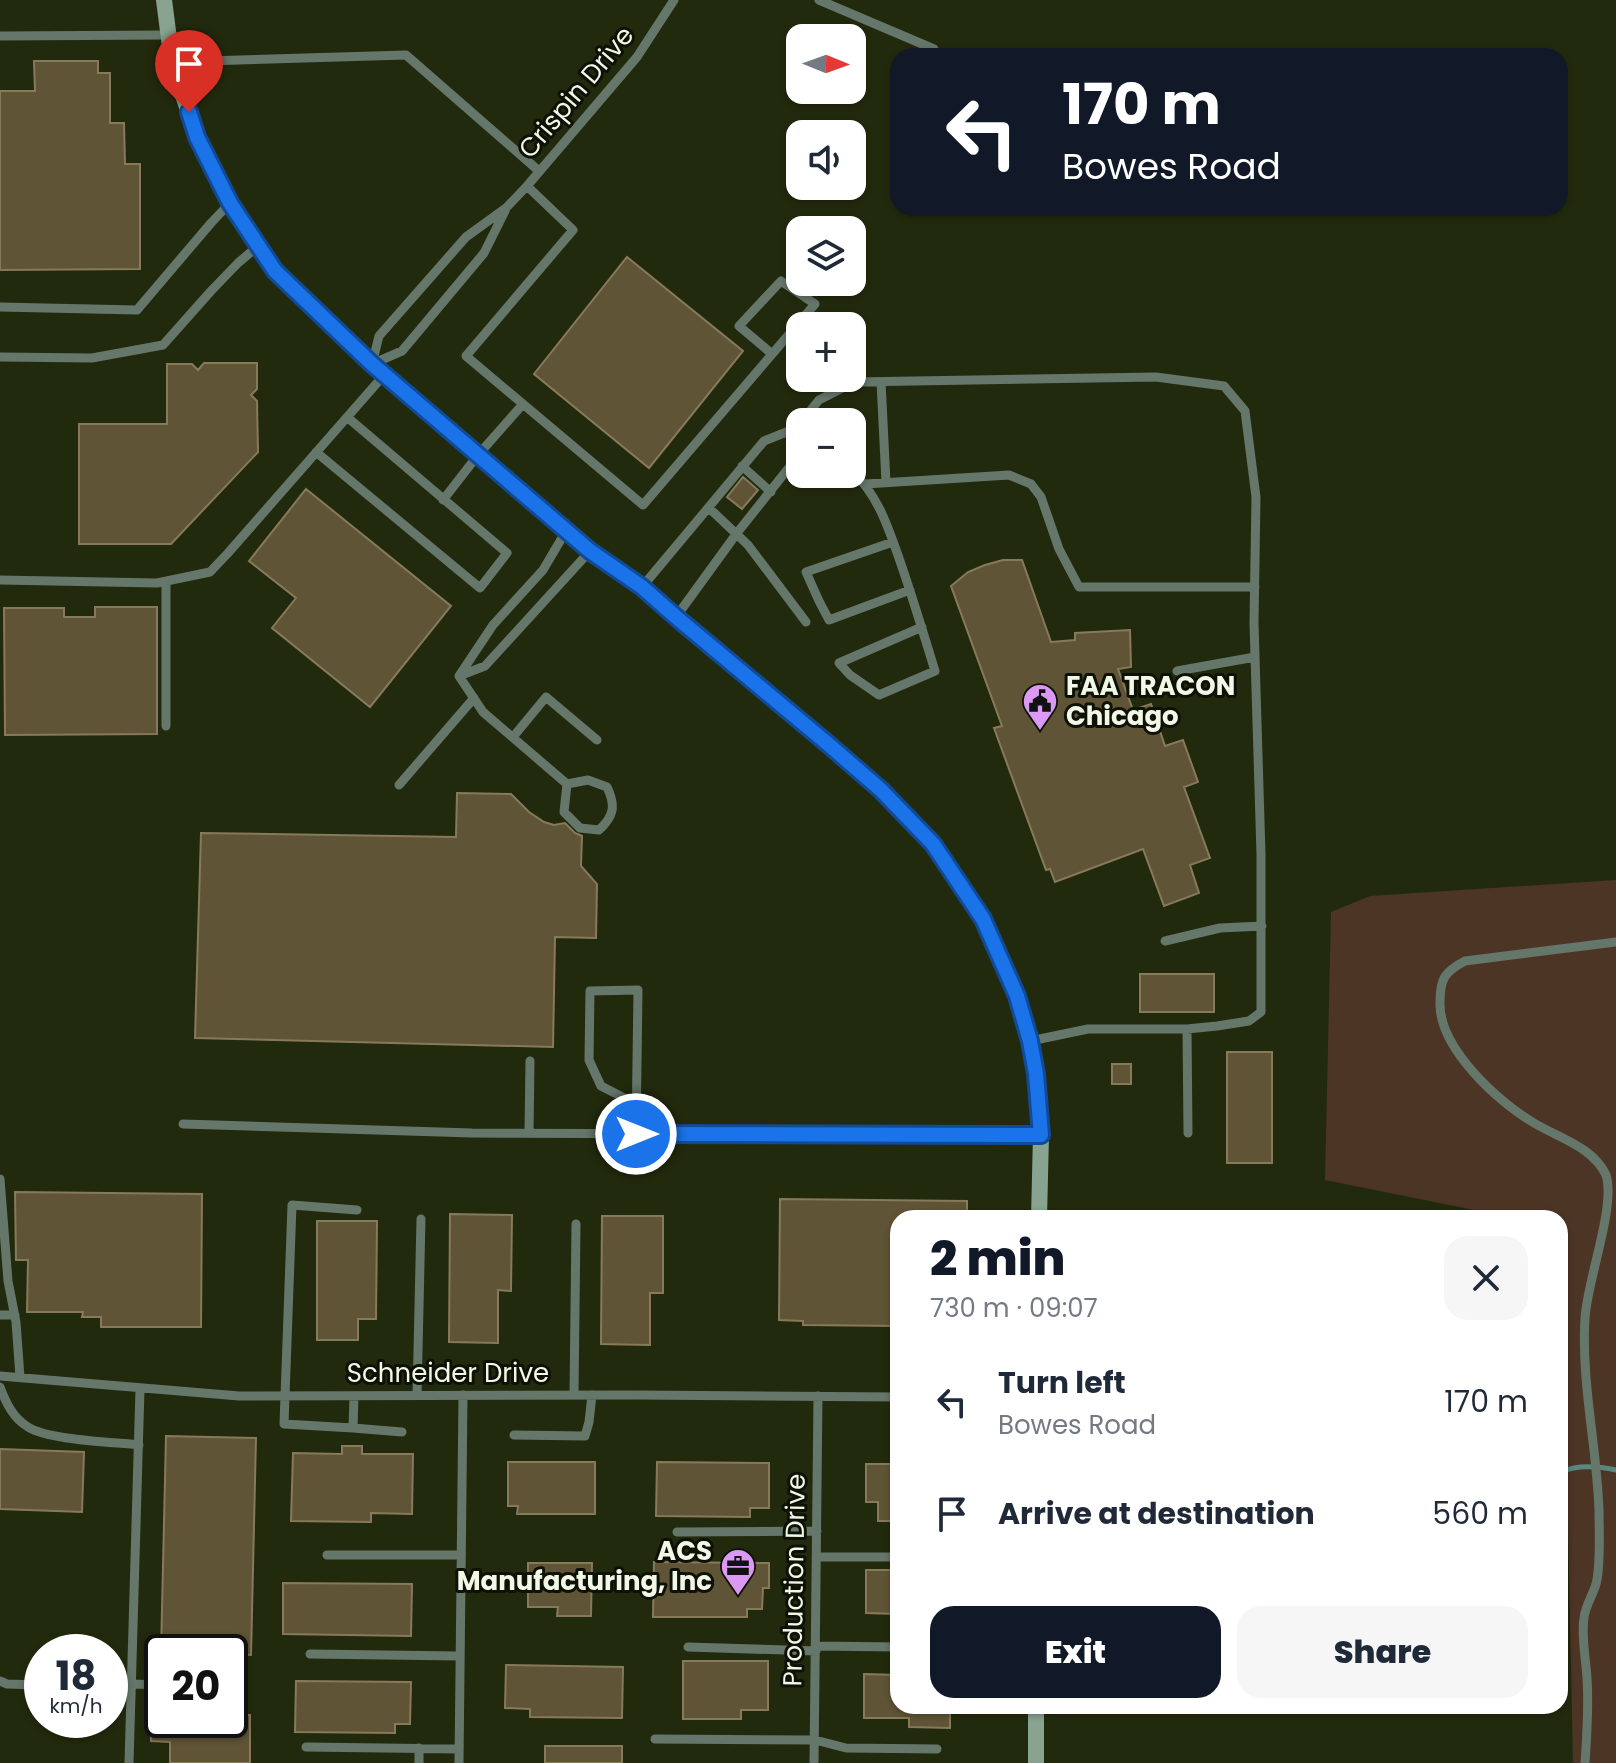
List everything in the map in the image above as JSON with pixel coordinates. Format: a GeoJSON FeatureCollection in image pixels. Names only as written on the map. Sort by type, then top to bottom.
{"type":"FeatureCollection","features":[{"type":"Feature","properties":{"kind":"main road"},"geometry":{"type":"LineString","coordinates":[[164,0],[172,62],[197,137],[230,203],[275,271],[378,370],[566,531],[642,587],[881,790],[933,844],[983,919],[1017,996],[1036,1074],[1041,1135],[1039,1210]]}},
{"type":"Feature","properties":{"kind":"main road"},"geometry":{"type":"LineString","coordinates":[[1036,1714],[1036,1763]]}},
{"type":"Feature","properties":{"kind":"lane","name":"Crispin Drive"},"geometry":{"type":"LineString","coordinates":[[378,370],[382,333],[466,237],[506,208],[527,186],[637,57],[674,0]]}},
{"type":"Feature","properties":{"kind":"lane"},"geometry":{"type":"LineString","coordinates":[[819,0],[932,48]]}},
{"type":"Feature","properties":{"kind":"lane"},"geometry":{"type":"LineString","coordinates":[[0,36],[168,35]]}},
{"type":"Feature","properties":{"kind":"lane"},"geometry":{"type":"LineString","coordinates":[[172,62],[406,55],[539,171]]}},
{"type":"Feature","properties":{"kind":"lane"},"geometry":{"type":"LineString","coordinates":[[527,186],[573,230],[466,356],[643,505],[815,304],[781,281],[739,326],[772,354]]}},
{"type":"Feature","properties":{"kind":"lane"},"geometry":{"type":"LineString","coordinates":[[0,307],[137,310],[230,203]]}},
{"type":"Feature","properties":{"kind":"lane","name":"Crispin Drive"},"geometry":{"type":"LineString","coordinates":[[378,370],[402,351],[484,253],[506,208]]}},
{"type":"Feature","properties":{"kind":"lane"},"geometry":{"type":"LineString","coordinates":[[0,357],[92,358],[163,345],[211,291],[258,246]]}},
{"type":"Feature","properties":{"kind":"lane"},"geometry":{"type":"LineString","coordinates":[[0,580],[157,583],[210,572],[347,417],[378,370]]}},
{"type":"Feature","properties":{"kind":"lane"},"geometry":{"type":"LineString","coordinates":[[813,408],[819,400],[854,382],[1156,377],[1224,386],[1245,411],[1256,497],[1255,657],[1262,926],[1261,1012],[1249,1021],[1187,1029],[1088,1029],[1030,1041]]}},
{"type":"Feature","properties":{"kind":"lane"},"geometry":{"type":"LineString","coordinates":[[881,382],[886,482]]}},
{"type":"Feature","properties":{"kind":"lane"},"geometry":{"type":"LineString","coordinates":[[443,500],[523,404]]}},
{"type":"Feature","properties":{"kind":"lane"},"geometry":{"type":"LineString","coordinates":[[316,452],[480,588],[507,553],[347,417]]}},
{"type":"Feature","properties":{"kind":"lane"},"geometry":{"type":"LineString","coordinates":[[642,587],[764,441],[786,432]]}},
{"type":"Feature","properties":{"kind":"lane"},"geometry":{"type":"LineString","coordinates":[[742,466],[771,492]]}},
{"type":"Feature","properties":{"kind":"lane"},"geometry":{"type":"LineString","coordinates":[[676,617],[786,472]]}},
{"type":"Feature","properties":{"kind":"lane"},"geometry":{"type":"LineString","coordinates":[[866,484],[1009,475],[1031,484],[1041,497],[1059,549],[1079,587],[1255,587]]}},
{"type":"Feature","properties":{"kind":"lane"},"geometry":{"type":"LineString","coordinates":[[866,486],[884,516],[910,590],[922,627],[935,671],[879,695],[850,675],[839,663],[922,627]]}},
{"type":"Feature","properties":{"kind":"lane"},"geometry":{"type":"LineString","coordinates":[[709,508],[737,533],[806,622]]}},
{"type":"Feature","properties":{"kind":"lane"},"geometry":{"type":"LineString","coordinates":[[459,676],[493,625],[543,570],[566,531]]}},
{"type":"Feature","properties":{"kind":"lane"},"geometry":{"type":"LineString","coordinates":[[893,542],[806,572],[829,620],[910,590]]}},
{"type":"Feature","properties":{"kind":"lane"},"geometry":{"type":"LineString","coordinates":[[459,676],[485,666],[590,551]]}},
{"type":"Feature","properties":{"kind":"lane"},"geometry":{"type":"LineString","coordinates":[[166,581],[166,726]]}},
{"type":"Feature","properties":{"kind":"lane"},"geometry":{"type":"LineString","coordinates":[[1177,671],[1255,657]]}},
{"type":"Feature","properties":{"kind":"lane"},"geometry":{"type":"LineString","coordinates":[[459,676],[483,712],[567,784]]}},
{"type":"Feature","properties":{"kind":"lane"},"geometry":{"type":"LineString","coordinates":[[513,737],[546,697],[597,740]]}},
{"type":"Feature","properties":{"kind":"lane"},"geometry":{"type":"LineString","coordinates":[[399,785],[474,698]]}},
{"type":"Feature","properties":{"kind":"lane"},"geometry":{"type":"LineString","coordinates":[[588,780],[607,787],[613,800],[610,820],[599,830],[580,828],[564,812],[567,784],[588,780]]}},
{"type":"Feature","properties":{"kind":"lane"},"geometry":{"type":"LineString","coordinates":[[1165,941],[1220,928],[1262,926]]}},
{"type":"Feature","properties":{"kind":"lane"},"geometry":{"type":"LineString","coordinates":[[1585,1763],[1589,1722],[1583,1618],[1597,1582],[1599,1508],[1584,1365],[1585,1306],[1608,1213],[1610,1188],[1606,1175],[1584,1149],[1514,1110],[1465,1062],[1446,1031],[1440,1010],[1440,991],[1442,978],[1451,968],[1465,961],[1612,943]]}},
{"type":"Feature","properties":{"kind":"lane"},"geometry":{"type":"LineString","coordinates":[[636,1104],[601,1086],[589,1060],[590,991],[638,990],[636,1134]]}},
{"type":"Feature","properties":{"kind":"lane"},"geometry":{"type":"LineString","coordinates":[[1187,1029],[1188,1133]]}},
{"type":"Feature","properties":{"kind":"lane"},"geometry":{"type":"LineString","coordinates":[[529,1133],[530,1061]]}},
{"type":"Feature","properties":{"kind":"lane"},"geometry":{"type":"LineString","coordinates":[[183,1124],[529,1133],[1041,1135]]}},
{"type":"Feature","properties":{"kind":"lane"},"geometry":{"type":"LineString","coordinates":[[0,1179],[20,1377]]}},
{"type":"Feature","properties":{"kind":"lane"},"geometry":{"type":"LineString","coordinates":[[357,1210],[292,1205],[284,1424],[402,1432]]}},
{"type":"Feature","properties":{"kind":"lane"},"geometry":{"type":"LineString","coordinates":[[417,1395],[421,1219]]}},
{"type":"Feature","properties":{"kind":"lane"},"geometry":{"type":"LineString","coordinates":[[574,1395],[576,1224]]}},
{"type":"Feature","properties":{"kind":"lane"},"geometry":{"type":"LineString","coordinates":[[0,1315],[15,1315]]}},
{"type":"Feature","properties":{"kind":"lane","name":"Schneider Drive"},"geometry":{"type":"LineString","coordinates":[[0,1376],[239,1396],[890,1397]]}},
{"type":"Feature","properties":{"kind":"lane"},"geometry":{"type":"LineString","coordinates":[[0,1387],[6,1404],[14,1414],[27,1427],[44,1435],[139,1445]]}},
{"type":"Feature","properties":{"kind":"lane"},"geometry":{"type":"LineString","coordinates":[[129,1763],[140,1389]]}},
{"type":"Feature","properties":{"kind":"lane"},"geometry":{"type":"LineString","coordinates":[[459,1763],[463,1395]]}},
{"type":"Feature","properties":{"kind":"lane"},"geometry":{"type":"LineString","coordinates":[[514,1435],[585,1436],[592,1395]]}},
{"type":"Feature","properties":{"kind":"lane"},"geometry":{"type":"LineString","coordinates":[[353,1428],[354,1396]]}},
{"type":"Feature","properties":{"kind":"lane","name":"Production Drive"},"geometry":{"type":"LineString","coordinates":[[814,1763],[818,1396]]}},
{"type":"Feature","properties":{"kind":"lane"},"geometry":{"type":"LineString","coordinates":[[677,1532],[817,1531]]}},
{"type":"Feature","properties":{"kind":"lane"},"geometry":{"type":"LineString","coordinates":[[327,1555],[461,1555]]}},
{"type":"Feature","properties":{"kind":"lane"},"geometry":{"type":"LineString","coordinates":[[817,1557],[890,1557]]}},
{"type":"Feature","properties":{"kind":"lane"},"geometry":{"type":"LineString","coordinates":[[688,1647],[890,1647]]}},
{"type":"Feature","properties":{"kind":"lane"},"geometry":{"type":"LineString","coordinates":[[310,1654],[460,1656]]}},
{"type":"Feature","properties":{"kind":"lane"},"geometry":{"type":"LineString","coordinates":[[0,1681],[24,1684]]}},
{"type":"Feature","properties":{"kind":"lane"},"geometry":{"type":"LineString","coordinates":[[132,1684],[144,1684]]}},
{"type":"Feature","properties":{"kind":"lane"},"geometry":{"type":"LineString","coordinates":[[655,1739],[815,1740],[846,1748],[937,1749]]}},
{"type":"Feature","properties":{"kind":"lane"},"geometry":{"type":"LineString","coordinates":[[306,1747],[459,1749]]}},
{"type":"Feature","properties":{"kind":"lane"},"geometry":{"type":"LineString","coordinates":[[419,1748],[419,1763]]}},
{"type":"Feature","properties":{"kind":"shaded area"},"geometry":{"type":"Polygon","coordinates":[[[1616,880],[1616,1763],[1573,1763],[1568,1526],[1568,1210],[1474,1210],[1325,1180],[1331,912],[1370,896],[1616,880]]]}},
{"type":"Feature","properties":{"kind":"building"},"geometry":{"type":"Polygon","coordinates":[[[34,61],[98,61],[98,73],[110,73],[110,123],[124,123],[125,164],[140,164],[140,269],[0,270],[0,91],[35,91],[34,61]]]}},
{"type":"Feature","properties":{"kind":"building"},"geometry":{"type":"Polygon","coordinates":[[[627,257],[743,351],[649,468],[534,374],[627,257]]]}},
{"type":"Feature","properties":{"kind":"building"},"geometry":{"type":"Polygon","coordinates":[[[204,363],[257,363],[257,389],[251,395],[257,401],[258,452],[171,544],[79,544],[79,424],[167,424],[167,364],[192,364],[198,370],[204,363]]]}},
{"type":"Feature","properties":{"kind":"building"},"geometry":{"type":"Polygon","coordinates":[[[743,477],[758,490],[742,509],[727,497],[743,477]]]}},
{"type":"Feature","properties":{"kind":"building"},"geometry":{"type":"Polygon","coordinates":[[[306,489],[451,606],[370,707],[272,628],[296,598],[249,561],[306,489]]]}},
{"type":"Feature","properties":{"kind":"building","name":"FAA TRACON Chicago"},"geometry":{"type":"Polygon","coordinates":[[[1003,560],[1022,560],[1051,642],[1075,640],[1075,633],[1130,630],[1131,667],[1118,669],[1133,710],[1151,704],[1165,746],[1183,740],[1198,782],[1184,787],[1210,858],[1190,865],[1199,893],[1164,906],[1143,849],[1055,882],[1050,869],[1046,870],[994,728],[1002,726],[951,586],[968,572],[1003,560]]]}},
{"type":"Feature","properties":{"kind":"building"},"geometry":{"type":"Polygon","coordinates":[[[95,607],[157,607],[157,734],[5,735],[4,608],[64,608],[64,617],[95,617],[95,607]]]}},
{"type":"Feature","properties":{"kind":"building"},"geometry":{"type":"Polygon","coordinates":[[[457,793],[511,794],[544,822],[554,825],[565,823],[582,836],[581,866],[597,884],[596,938],[555,937],[553,1047],[195,1038],[201,833],[456,837],[457,793]]]}},
{"type":"Feature","properties":{"kind":"building"},"geometry":{"type":"Polygon","coordinates":[[[1140,974],[1214,974],[1214,1012],[1140,1012],[1140,974]]]}},
{"type":"Feature","properties":{"kind":"building"},"geometry":{"type":"Polygon","coordinates":[[[1227,1052],[1272,1052],[1272,1163],[1227,1163],[1227,1052]]]}},
{"type":"Feature","properties":{"kind":"building"},"geometry":{"type":"Polygon","coordinates":[[[1112,1064],[1131,1064],[1131,1084],[1112,1084],[1112,1064]]]}},
{"type":"Feature","properties":{"kind":"building"},"geometry":{"type":"Polygon","coordinates":[[[15,1192],[202,1194],[201,1327],[101,1327],[101,1317],[82,1317],[83,1312],[27,1312],[28,1260],[16,1260],[15,1192]]]}},
{"type":"Feature","properties":{"kind":"building"},"geometry":{"type":"Polygon","coordinates":[[[780,1199],[967,1201],[967,1210],[890,1210],[890,1326],[803,1325],[803,1321],[779,1320],[780,1199]]]}},
{"type":"Feature","properties":{"kind":"building"},"geometry":{"type":"Polygon","coordinates":[[[450,1214],[512,1215],[511,1291],[498,1290],[498,1343],[449,1342],[450,1214]]]}},
{"type":"Feature","properties":{"kind":"building"},"geometry":{"type":"Polygon","coordinates":[[[602,1216],[663,1216],[663,1293],[650,1293],[650,1345],[601,1344],[602,1216]]]}},
{"type":"Feature","properties":{"kind":"building"},"geometry":{"type":"Polygon","coordinates":[[[317,1221],[377,1221],[376,1319],[358,1319],[358,1340],[317,1340],[317,1221]]]}},
{"type":"Feature","properties":{"kind":"building"},"geometry":{"type":"Polygon","coordinates":[[[166,1436],[256,1438],[251,1655],[248,1655],[248,1634],[161,1634],[166,1436]]]}},
{"type":"Feature","properties":{"kind":"building"},"geometry":{"type":"Polygon","coordinates":[[[342,1446],[362,1446],[362,1454],[413,1454],[412,1514],[371,1513],[371,1522],[291,1521],[293,1453],[342,1454],[342,1446]]]}},
{"type":"Feature","properties":{"kind":"building"},"geometry":{"type":"Polygon","coordinates":[[[0,1449],[84,1452],[82,1512],[0,1509],[0,1449]]]}},
{"type":"Feature","properties":{"kind":"building"},"geometry":{"type":"Polygon","coordinates":[[[508,1462],[595,1462],[595,1514],[517,1514],[518,1506],[508,1506],[508,1462]]]}},
{"type":"Feature","properties":{"kind":"building"},"geometry":{"type":"Polygon","coordinates":[[[657,1462],[769,1463],[769,1508],[750,1508],[750,1517],[656,1516],[657,1462]]]}},
{"type":"Feature","properties":{"kind":"building"},"geometry":{"type":"Polygon","coordinates":[[[866,1464],[890,1464],[890,1521],[878,1521],[878,1502],[866,1502],[866,1464]]]}},
{"type":"Feature","properties":{"kind":"building"},"geometry":{"type":"Polygon","coordinates":[[[654,1562],[769,1563],[769,1588],[763,1588],[762,1609],[747,1609],[747,1617],[653,1617],[654,1562]]]}},
{"type":"Feature","properties":{"kind":"building"},"geometry":{"type":"Polygon","coordinates":[[[528,1563],[592,1563],[591,1616],[557,1616],[558,1607],[528,1607],[528,1563]]]}},
{"type":"Feature","properties":{"kind":"building"},"geometry":{"type":"Polygon","coordinates":[[[866,1570],[890,1570],[890,1614],[866,1613],[866,1570]]]}},
{"type":"Feature","properties":{"kind":"building"},"geometry":{"type":"Polygon","coordinates":[[[283,1583],[412,1584],[411,1636],[283,1634],[283,1583]]]}},
{"type":"Feature","properties":{"kind":"building"},"geometry":{"type":"Polygon","coordinates":[[[683,1661],[768,1661],[768,1710],[741,1710],[741,1719],[683,1719],[683,1661]]]}},
{"type":"Feature","properties":{"kind":"building"},"geometry":{"type":"Polygon","coordinates":[[[506,1665],[623,1667],[622,1718],[530,1717],[530,1709],[505,1708],[506,1665]]]}},
{"type":"Feature","properties":{"kind":"building"},"geometry":{"type":"Polygon","coordinates":[[[864,1674],[890,1675],[890,1714],[950,1714],[950,1728],[909,1727],[909,1718],[864,1718],[864,1674]]]}},
{"type":"Feature","properties":{"kind":"building"},"geometry":{"type":"Polygon","coordinates":[[[296,1681],[411,1682],[410,1724],[395,1724],[395,1733],[295,1732],[296,1681]]]}},
{"type":"Feature","properties":{"kind":"building"},"geometry":{"type":"Polygon","coordinates":[[[250,1715],[250,1763],[170,1763],[170,1742],[151,1741],[151,1738],[248,1738],[250,1715]]]}},
{"type":"Feature","properties":{"kind":"building"},"geometry":{"type":"Polygon","coordinates":[[[545,1746],[622,1746],[622,1763],[545,1763],[545,1746]]]}},
{"type":"Feature","properties":{"kind":"waterway"},"geometry":{"type":"LineString","coordinates":[[1568,1470],[1588,1466],[1616,1470]]}},
{"type":"Feature","properties":{"kind":"place","name":"FAA TRACON Chicago"},"geometry":{"type":"Point","coordinates":[1040,732]}},
{"type":"Feature","properties":{"kind":"place","name":"ACS Manufacturing, Inc"},"geometry":{"type":"Point","coordinates":[738,1597]}},
{"type":"Feature","properties":{"kind":"route"},"geometry":{"type":"LineString","coordinates":[[189,112],[197,137],[230,203],[275,271],[372,364],[590,551],[642,587],[881,790],[933,844],[983,919],[1017,996],[1036,1074],[1041,1135],[636,1134]]}}]}
